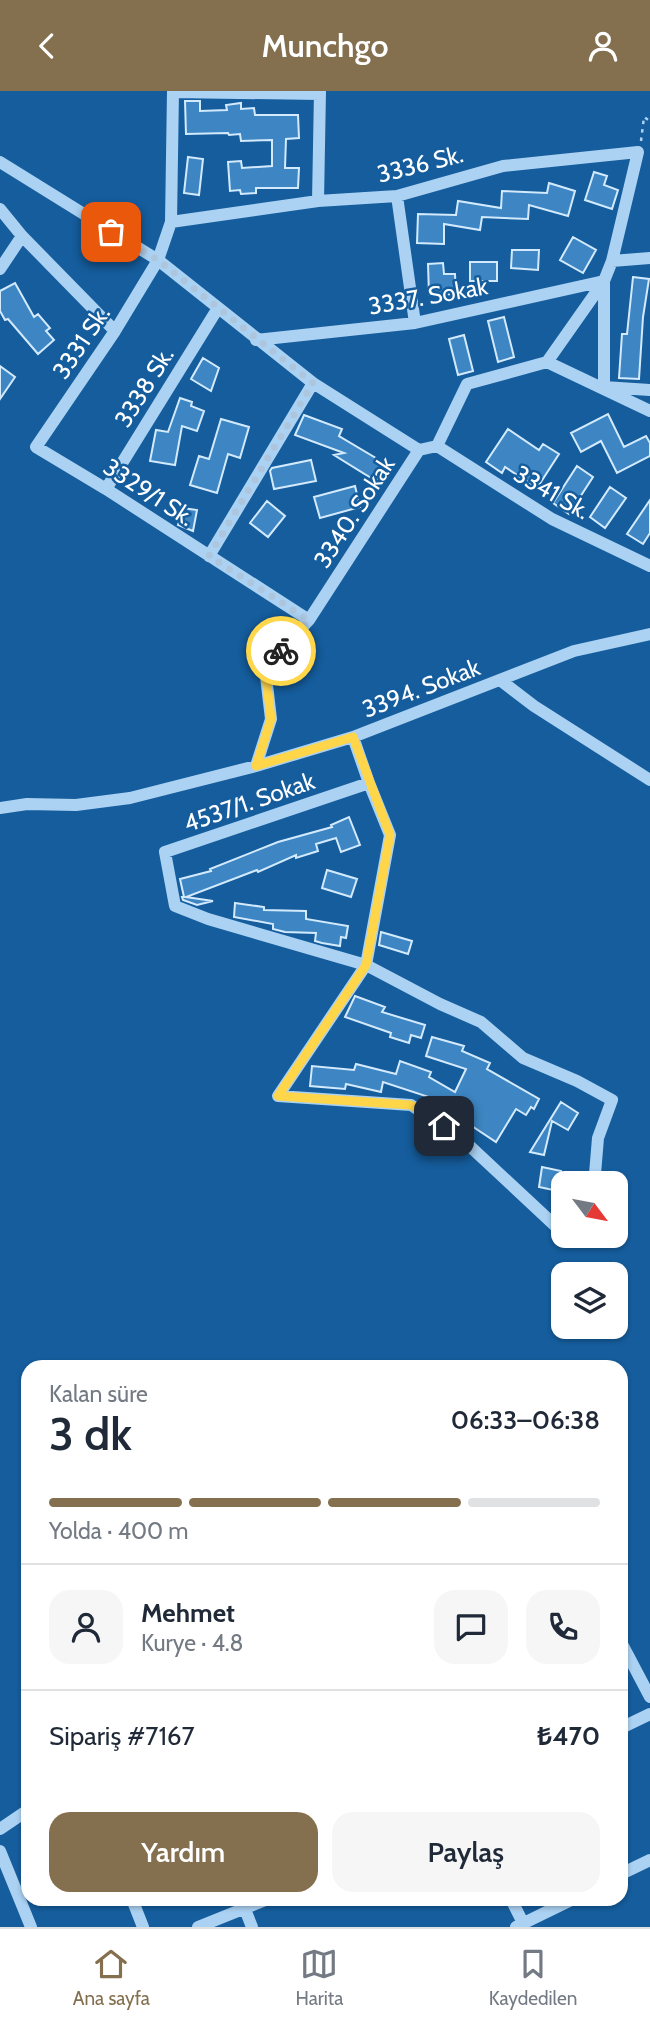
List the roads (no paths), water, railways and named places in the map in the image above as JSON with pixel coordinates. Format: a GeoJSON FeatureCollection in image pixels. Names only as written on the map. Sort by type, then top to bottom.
{"type":"FeatureCollection","features":[{"type":"Feature","properties":{"kind":"street"},"geometry":{"type":"LineString","coordinates":[[173,91],[320,93],[318,201]]}},
{"type":"Feature","properties":{"kind":"street","name":"3331 Sk."},"geometry":{"type":"LineString","coordinates":[[36,447],[115,331],[158,260],[171,222],[173,91]]}},
{"type":"Feature","properties":{"kind":"street","name":"3336 Sk."},"geometry":{"type":"LineString","coordinates":[[171,222],[318,201],[397,196],[503,166],[638,152],[612,261]]}},
{"type":"Feature","properties":{"kind":"street"},"geometry":{"type":"LineString","coordinates":[[0,162],[158,260],[313,383],[419,450]]}},
{"type":"Feature","properties":{"kind":"street"},"geometry":{"type":"LineString","coordinates":[[397,196],[415,323]]}},
{"type":"Feature","properties":{"kind":"street"},"geometry":{"type":"LineString","coordinates":[[0,209],[22,236],[115,331]]}},
{"type":"Feature","properties":{"kind":"street"},"geometry":{"type":"LineString","coordinates":[[0,269],[22,236]]}},
{"type":"Feature","properties":{"kind":"street"},"geometry":{"type":"LineString","coordinates":[[547,362],[604,281],[612,261],[650,258]]}},
{"type":"Feature","properties":{"kind":"street"},"geometry":{"type":"LineString","coordinates":[[604,281],[604,387]]}},
{"type":"Feature","properties":{"kind":"street","name":"3337. Sokak"},"geometry":{"type":"LineString","coordinates":[[256,339],[415,323],[604,281]]}},
{"type":"Feature","properties":{"kind":"street","name":"3338 Sk."},"geometry":{"type":"LineString","coordinates":[[106,489],[218,308]]}},
{"type":"Feature","properties":{"kind":"street"},"geometry":{"type":"LineString","coordinates":[[437,446],[467,384],[547,362],[650,411]]}},
{"type":"Feature","properties":{"kind":"street"},"geometry":{"type":"LineString","coordinates":[[209,556],[313,383]]}},
{"type":"Feature","properties":{"kind":"street"},"geometry":{"type":"LineString","coordinates":[[604,387],[650,390]]}},
{"type":"Feature","properties":{"kind":"street","name":"3340. Sokak"},"geometry":{"type":"LineString","coordinates":[[256,766],[271,719],[265,668],[309,620],[419,450],[437,446]]}},
{"type":"Feature","properties":{"kind":"street","name":"3341 Sk."},"geometry":{"type":"LineString","coordinates":[[437,446],[552,519],[650,567]]}},
{"type":"Feature","properties":{"kind":"street","name":"3329/1 Sk."},"geometry":{"type":"LineString","coordinates":[[36,447],[309,620]]}},
{"type":"Feature","properties":{"kind":"street","name":"3394. Sokak"},"geometry":{"type":"LineString","coordinates":[[0,808],[27,804],[76,805],[130,798],[256,766],[353,737],[574,651],[650,634]]}},
{"type":"Feature","properties":{"kind":"street"},"geometry":{"type":"LineString","coordinates":[[500,680],[534,706],[650,780]]}},
{"type":"Feature","properties":{"kind":"street"},"geometry":{"type":"LineString","coordinates":[[353,737],[390,835],[366,965],[278,1096],[411,1105],[460,1137],[551,1222]]}},
{"type":"Feature","properties":{"kind":"street","name":"4537/1. Sokak"},"geometry":{"type":"LineString","coordinates":[[369,783],[165,852],[175,906],[208,919],[366,965],[481,1022],[523,1058],[577,1081],[612,1100],[598,1138],[595,1171]]}},
{"type":"Feature","properties":{"kind":"street"},"geometry":{"type":"LineString","coordinates":[[628,1655],[650,1697]]}},
{"type":"Feature","properties":{"kind":"street"},"geometry":{"type":"LineString","coordinates":[[628,1725],[650,1714]]}},
{"type":"Feature","properties":{"kind":"street"},"geometry":{"type":"LineString","coordinates":[[0,1829],[21,1814]]}},
{"type":"Feature","properties":{"kind":"street"},"geometry":{"type":"LineString","coordinates":[[0,1851],[21,1901]]}},
{"type":"Feature","properties":{"kind":"street"},"geometry":{"type":"LineString","coordinates":[[628,1871],[650,1860]]}},
{"type":"Feature","properties":{"kind":"street"},"geometry":{"type":"LineString","coordinates":[[23,1906],[32,1927]]}},
{"type":"Feature","properties":{"kind":"street"},"geometry":{"type":"LineString","coordinates":[[135,1906],[143,1927]]}},
{"type":"Feature","properties":{"kind":"street"},"geometry":{"type":"LineString","coordinates":[[198,1927],[240,1906]]}},
{"type":"Feature","properties":{"kind":"street"},"geometry":{"type":"LineString","coordinates":[[245,1906],[252,1927]]}},
{"type":"Feature","properties":{"kind":"street"},"geometry":{"type":"LineString","coordinates":[[514,1906],[522,1926],[560,1906]]}}]}
